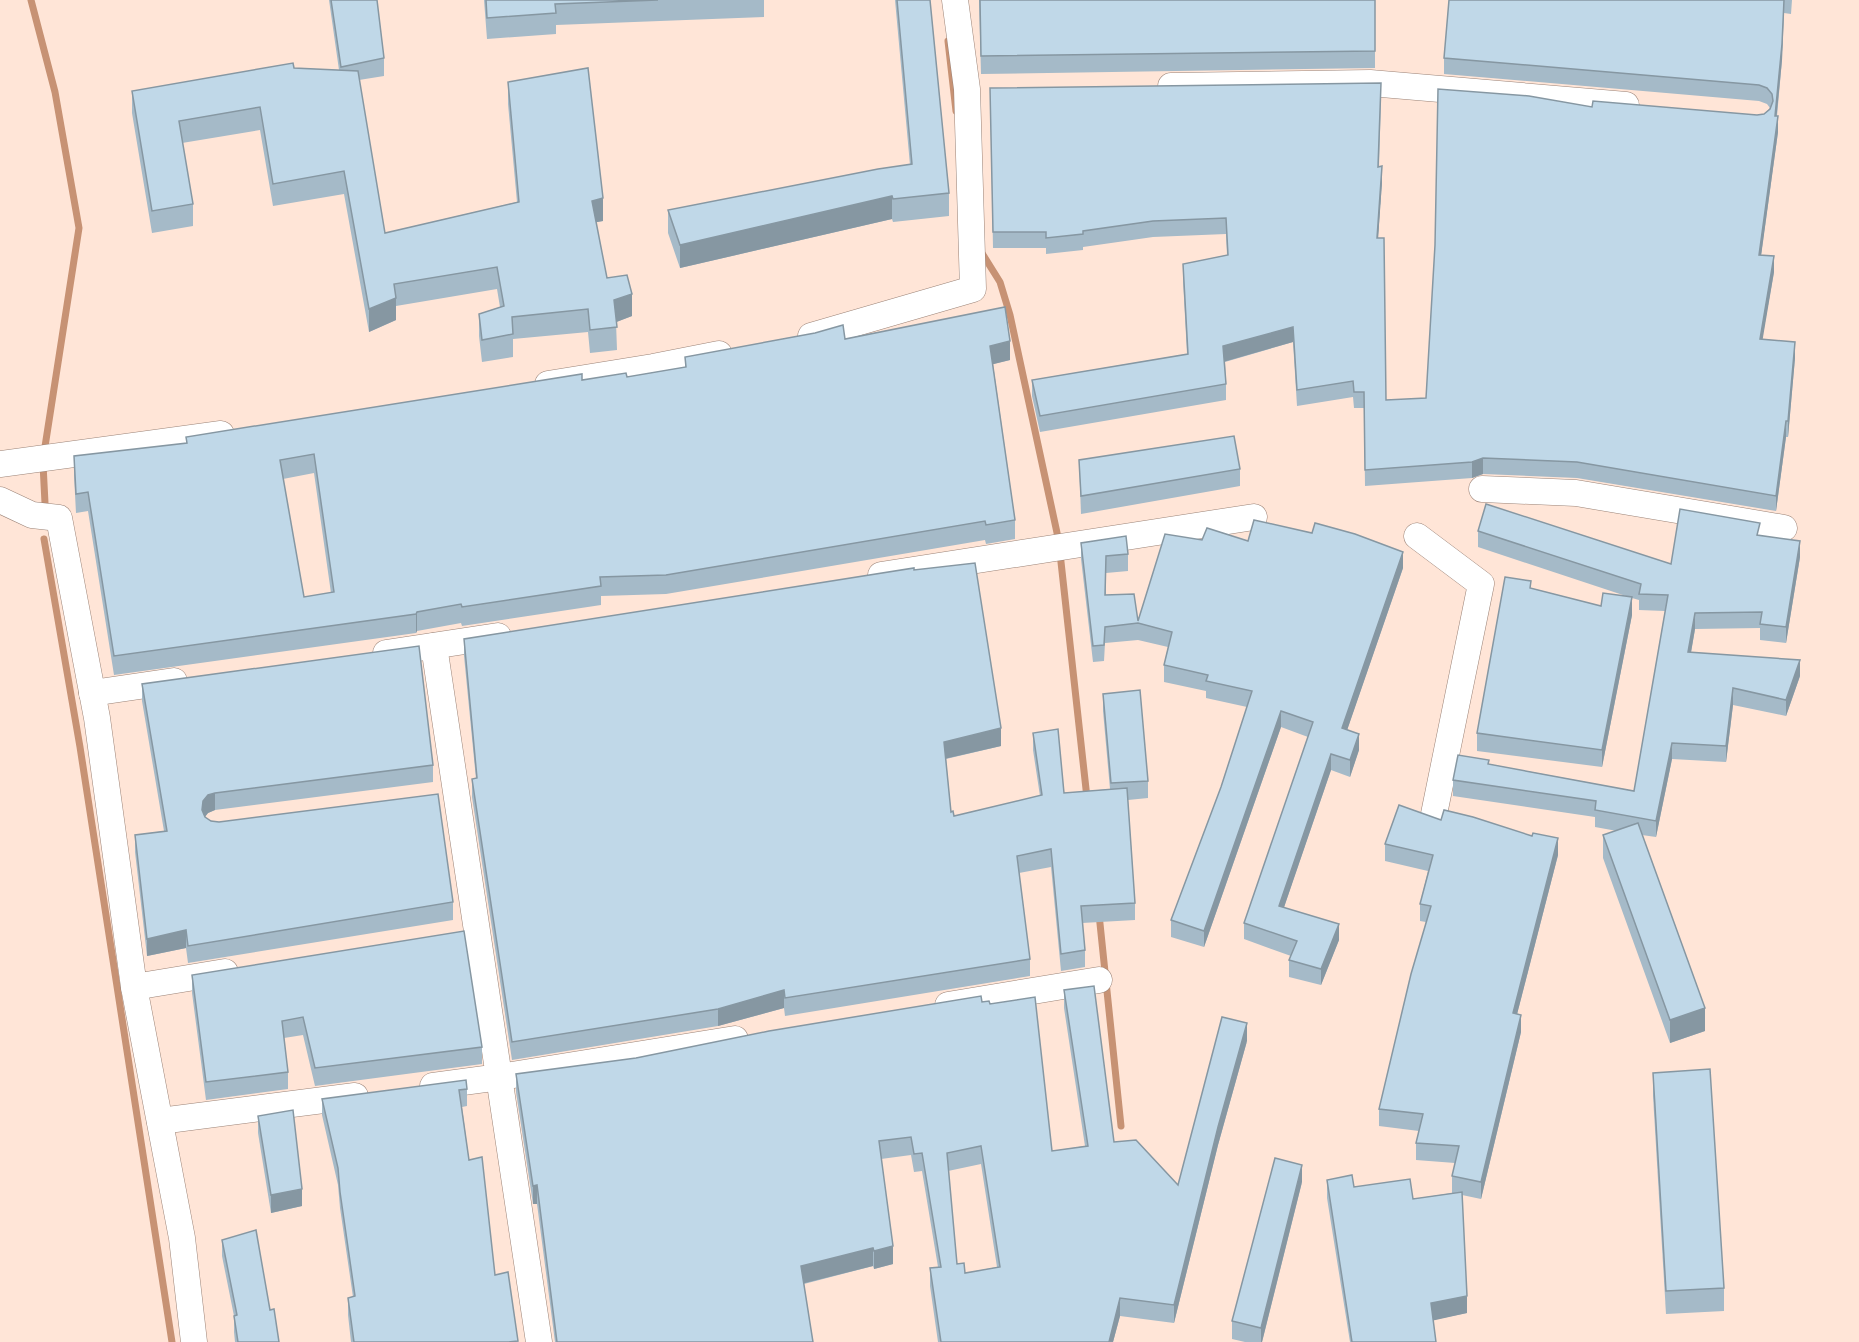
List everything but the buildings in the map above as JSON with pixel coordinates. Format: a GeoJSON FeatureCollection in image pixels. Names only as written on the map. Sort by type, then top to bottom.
{"type":"FeatureCollection","features":[{"type":"Feature","properties":{"kind":"street"},"geometry":{"type":"LineString","coordinates":[[789,340],[823,334],[973,289],[979,89],[955,0]]}},
{"type":"Feature","properties":{"kind":"street"},"geometry":{"type":"LineString","coordinates":[[1145,86],[1370,82],[1652,107]]}},
{"type":"Feature","properties":{"kind":"street"},"geometry":{"type":"LineString","coordinates":[[523,387],[653,367],[743,349]]}},
{"type":"Feature","properties":{"kind":"street"},"geometry":{"type":"LineString","coordinates":[[0,464],[239,431]]}},
{"type":"Feature","properties":{"kind":"street"},"geometry":{"type":"LineString","coordinates":[[1482,489],[1576,493],[1784,528]]}},
{"type":"Feature","properties":{"kind":"street"},"geometry":{"type":"LineString","coordinates":[[0,500],[33,515],[59,518],[92,693],[134,987],[182,1238],[195,1342]]}},
{"type":"Feature","properties":{"kind":"street"},"geometry":{"type":"LineString","coordinates":[[856,579],[1254,518]]}},
{"type":"Feature","properties":{"kind":"street"},"geometry":{"type":"LineString","coordinates":[[1417,536],[1481,584],[1434,814]]}},
{"type":"Feature","properties":{"kind":"street"},"geometry":{"type":"LineString","coordinates":[[363,656],[516,633]]}},
{"type":"Feature","properties":{"kind":"street"},"geometry":{"type":"LineString","coordinates":[[434,646],[446,796],[466,933],[500,1077],[539,1342]]}},
{"type":"Feature","properties":{"kind":"street"},"geometry":{"type":"LineString","coordinates":[[92,693],[198,678]]}},
{"type":"Feature","properties":{"kind":"street"},"geometry":{"type":"LineString","coordinates":[[134,987],[253,968]]}},
{"type":"Feature","properties":{"kind":"street"},"geometry":{"type":"LineString","coordinates":[[923,1009],[1099,980]]}},
{"type":"Feature","properties":{"kind":"street"},"geometry":{"type":"LineString","coordinates":[[160,1121],[500,1077],[758,1035]]}},
{"type":"Feature","properties":{"kind":"waterway"},"geometry":{"type":"LineString","coordinates":[[31,0],[55,92],[79,228],[44,453]]}},
{"type":"Feature","properties":{"kind":"waterway"},"geometry":{"type":"LineString","coordinates":[[948,41],[956,111]]}},
{"type":"Feature","properties":{"kind":"waterway"},"geometry":{"type":"LineString","coordinates":[[980,250],[1000,282],[1010,315],[1059,542]]}},
{"type":"Feature","properties":{"kind":"waterway"},"geometry":{"type":"LineString","coordinates":[[43,464],[45,503]]}},
{"type":"Feature","properties":{"kind":"waterway"},"geometry":{"type":"LineString","coordinates":[[44,539],[80,747],[172,1342]]}},
{"type":"Feature","properties":{"kind":"waterway"},"geometry":{"type":"LineString","coordinates":[[1060,553],[1087,798]]}},
{"type":"Feature","properties":{"kind":"waterway"},"geometry":{"type":"LineString","coordinates":[[1099,914],[1121,1126]]}}]}
